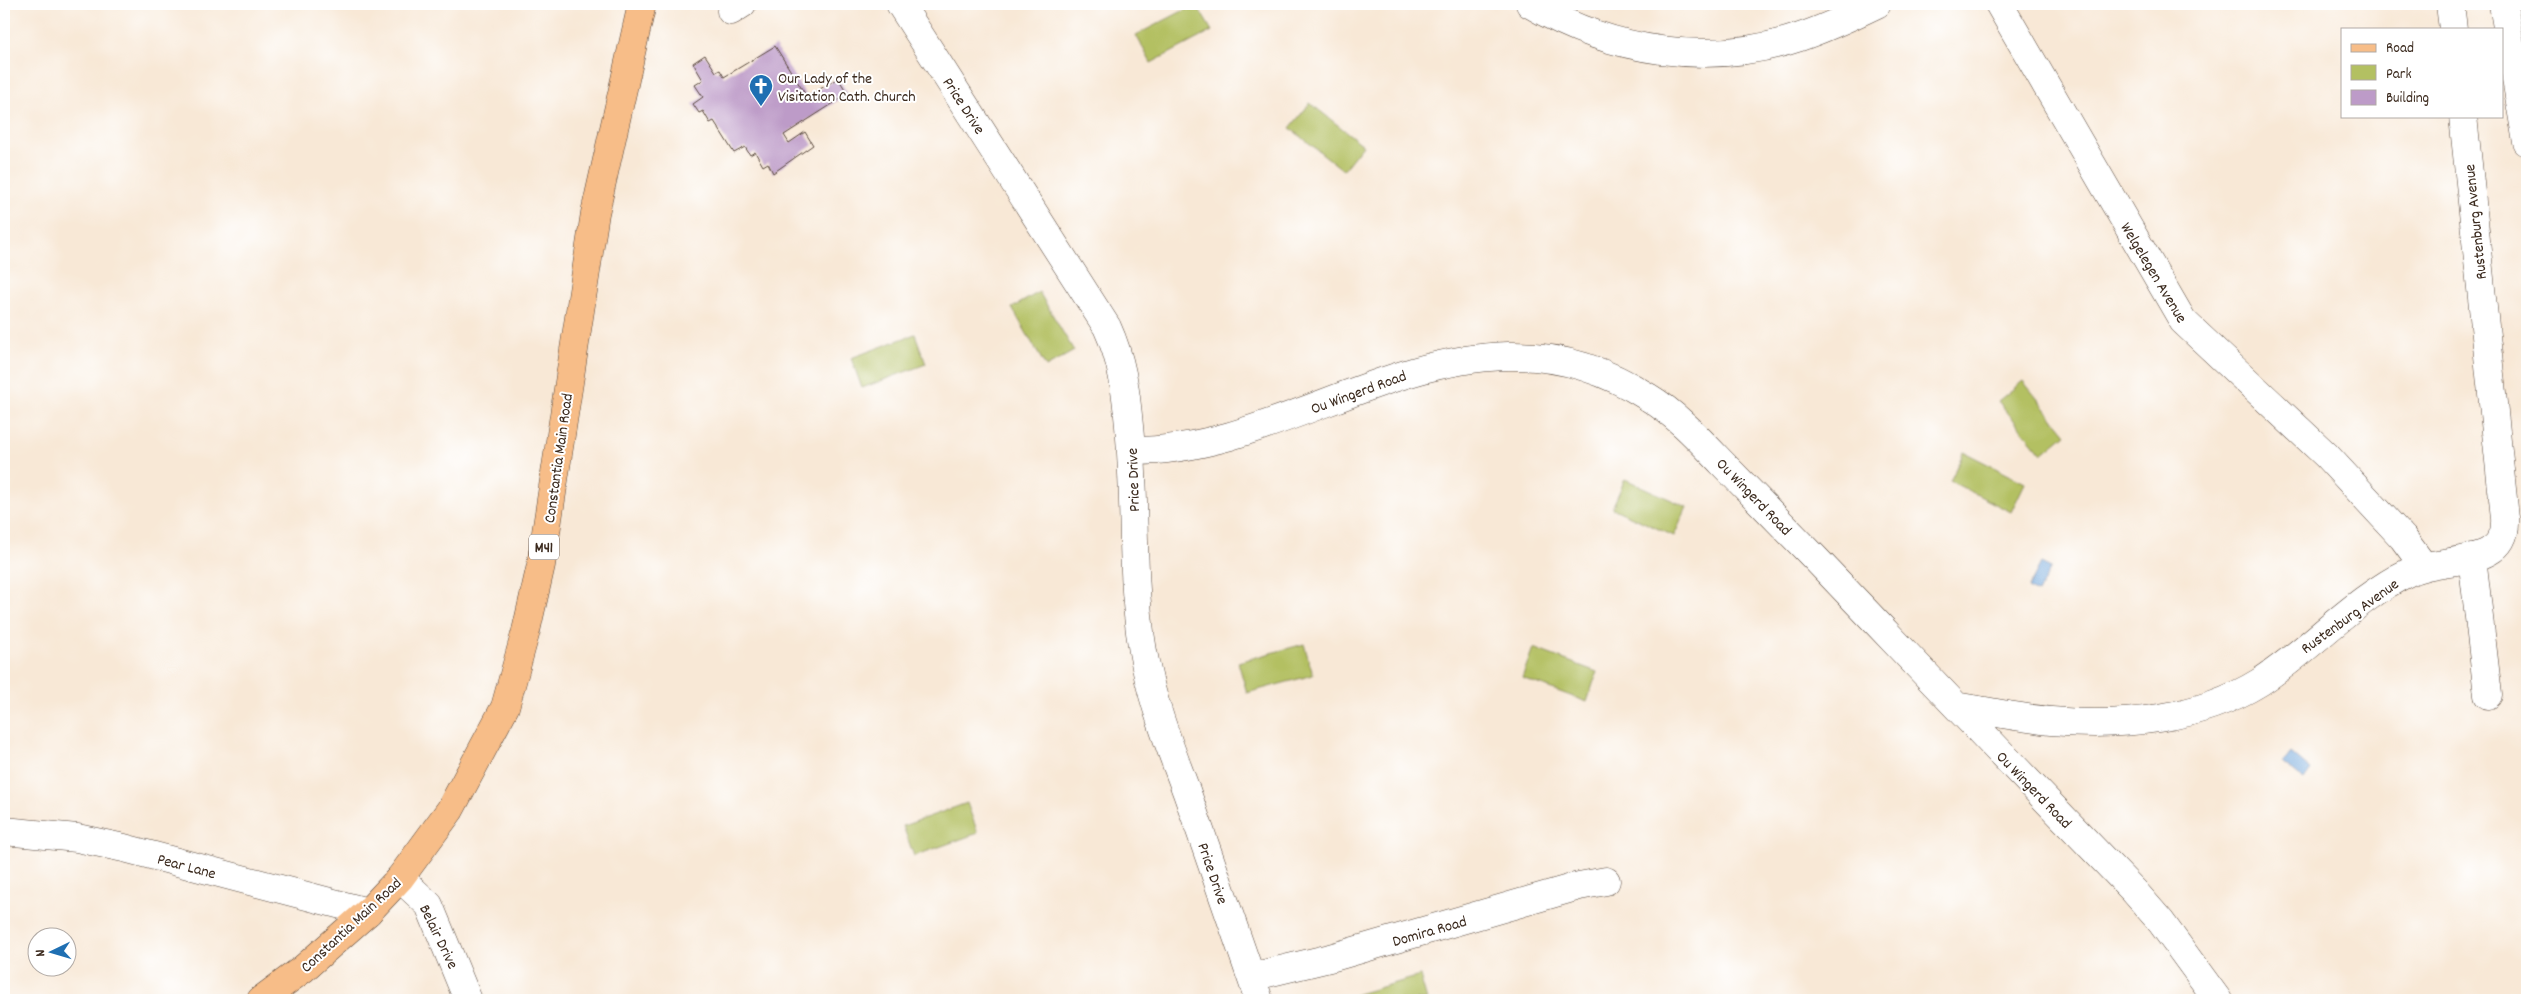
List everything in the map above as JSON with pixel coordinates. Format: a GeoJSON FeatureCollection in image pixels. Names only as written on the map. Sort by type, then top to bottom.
{"type":"FeatureCollection","features":[{"type":"Feature","properties":{"kind":"main road","name":"Constantia Main Road"},"geometry":{"type":"LineString","coordinates":[[260,1000],[303,969],[368,912],[400,878],[450,810],[505,707],[526,631],[541,565],[595,213],[642,4]]}},
{"type":"Feature","properties":{"kind":"street","name":"Price Drive"},"geometry":{"type":"LineString","coordinates":[[900,4],[1108,328],[1121,360],[1132,451],[1135,582],[1146,668],[1176,762],[1255,989]]}},
{"type":"Feature","properties":{"kind":"street"},"geometry":{"type":"LineString","coordinates":[[1530,4],[1574,27],[1608,39],[1642,47],[1700,54],[1732,52],[1799,38],[1833,25],[1877,4]]}},
{"type":"Feature","properties":{"kind":"street","name":"Welgelegen Avenue"},"geometry":{"type":"LineString","coordinates":[[1999,4],[2183,321],[2326,455],[2403,538],[2424,565]]}},
{"type":"Feature","properties":{"kind":"street"},"geometry":{"type":"LineString","coordinates":[[2450,4],[2453,28]]}},
{"type":"Feature","properties":{"kind":"street"},"geometry":{"type":"LineString","coordinates":[[2503,4],[2527,142]]}},
{"type":"Feature","properties":{"kind":"street","name":"Rustenburg Avenue"},"geometry":{"type":"LineString","coordinates":[[1958,707],[2050,721],[2076,722],[2131,721],[2182,714],[2216,703],[2259,682],[2384,586],[2424,565],[2472,557],[2491,552],[2498,546],[2506,531],[2463,118]]}},
{"type":"Feature","properties":{"kind":"street","name":"Ou Wingerd Road"},"geometry":{"type":"LineString","coordinates":[[1132,451],[1164,450],[1216,440],[1256,429],[1399,375],[1456,361],[1506,356],[1540,356],[1587,367],[1648,396],[1696,436],[2134,891],[2161,922],[2218,1000]]}},
{"type":"Feature","properties":{"kind":"street"},"geometry":{"type":"LineString","coordinates":[[2472,557],[2488,696]]}},
{"type":"Feature","properties":{"kind":"street","name":"Pear Lane"},"geometry":{"type":"LineString","coordinates":[[5,825],[124,848],[368,912]]}},
{"type":"Feature","properties":{"kind":"street","name":"Belair Drive"},"geometry":{"type":"LineString","coordinates":[[400,878],[429,905],[468,1000]]}},
{"type":"Feature","properties":{"kind":"street","name":"Domira Road"},"geometry":{"type":"LineString","coordinates":[[1255,989],[1330,958],[1579,886],[1606,881]]}},
{"type":"Feature","properties":{"kind":"green space"},"geometry":{"type":"Polygon","coordinates":[[[1196,4],[1212,31],[1151,63],[1136,35],[1196,4]]]}},
{"type":"Feature","properties":{"kind":"green space"},"geometry":{"type":"Polygon","coordinates":[[[1310,103],[1363,145],[1343,170],[1290,128],[1310,103]]]}},
{"type":"Feature","properties":{"kind":"green space"},"geometry":{"type":"Polygon","coordinates":[[[1039,292],[1074,351],[1046,367],[1012,308],[1039,292]]]}},
{"type":"Feature","properties":{"kind":"green space"},"geometry":{"type":"Polygon","coordinates":[[[915,334],[926,364],[862,388],[851,358],[915,334]]]}},
{"type":"Feature","properties":{"kind":"green space"},"geometry":{"type":"Polygon","coordinates":[[[2023,381],[2066,434],[2042,454],[1998,401],[2023,381]]]}},
{"type":"Feature","properties":{"kind":"green space"},"geometry":{"type":"Polygon","coordinates":[[[1964,452],[2025,483],[2011,512],[1950,481],[1964,452]]]}},
{"type":"Feature","properties":{"kind":"green space"},"geometry":{"type":"Polygon","coordinates":[[[1625,479],[1687,507],[1674,536],[1612,508],[1625,479]]]}},
{"type":"Feature","properties":{"kind":"green space"},"geometry":{"type":"Polygon","coordinates":[[[1304,644],[1313,675],[1247,693],[1238,662],[1304,644]]]}},
{"type":"Feature","properties":{"kind":"green space"},"geometry":{"type":"Polygon","coordinates":[[[1533,648],[1597,672],[1587,702],[1522,678],[1533,648]]]}},
{"type":"Feature","properties":{"kind":"green space"},"geometry":{"type":"Polygon","coordinates":[[[967,803],[978,833],[914,856],[903,826],[967,803]]]}},
{"type":"Feature","properties":{"kind":"green space"},"geometry":{"type":"Polygon","coordinates":[[[1420,976],[1427,1000],[1356,1000],[1354,995],[1420,976]]]}},
{"type":"Feature","properties":{"kind":"water"},"geometry":{"type":"Polygon","coordinates":[[[2041,563],[2051,568],[2038,593],[2028,588],[2041,563]]]}},
{"type":"Feature","properties":{"kind":"water"},"geometry":{"type":"Polygon","coordinates":[[[2291,753],[2311,770],[2304,780],[2283,763],[2291,753]]]}},
{"type":"Feature","properties":{"kind":"building","name":"Our Lady of the Visitation Cath. Church"},"geometry":{"type":"Polygon","coordinates":[[[775,46],[807,97],[838,78],[848,94],[784,135],[789,143],[805,132],[813,145],[773,173],[768,163],[763,166],[755,152],[750,155],[745,147],[734,153],[714,121],[710,123],[703,111],[699,113],[693,104],[703,97],[695,85],[703,80],[693,63],[705,55],[716,72],[720,70],[724,77],[775,46]]]}},
{"type":"Feature","properties":{"kind":"place","name":"Our Lady of the Visitation Cath. Church"},"geometry":{"type":"Point","coordinates":[761,107]}}]}
